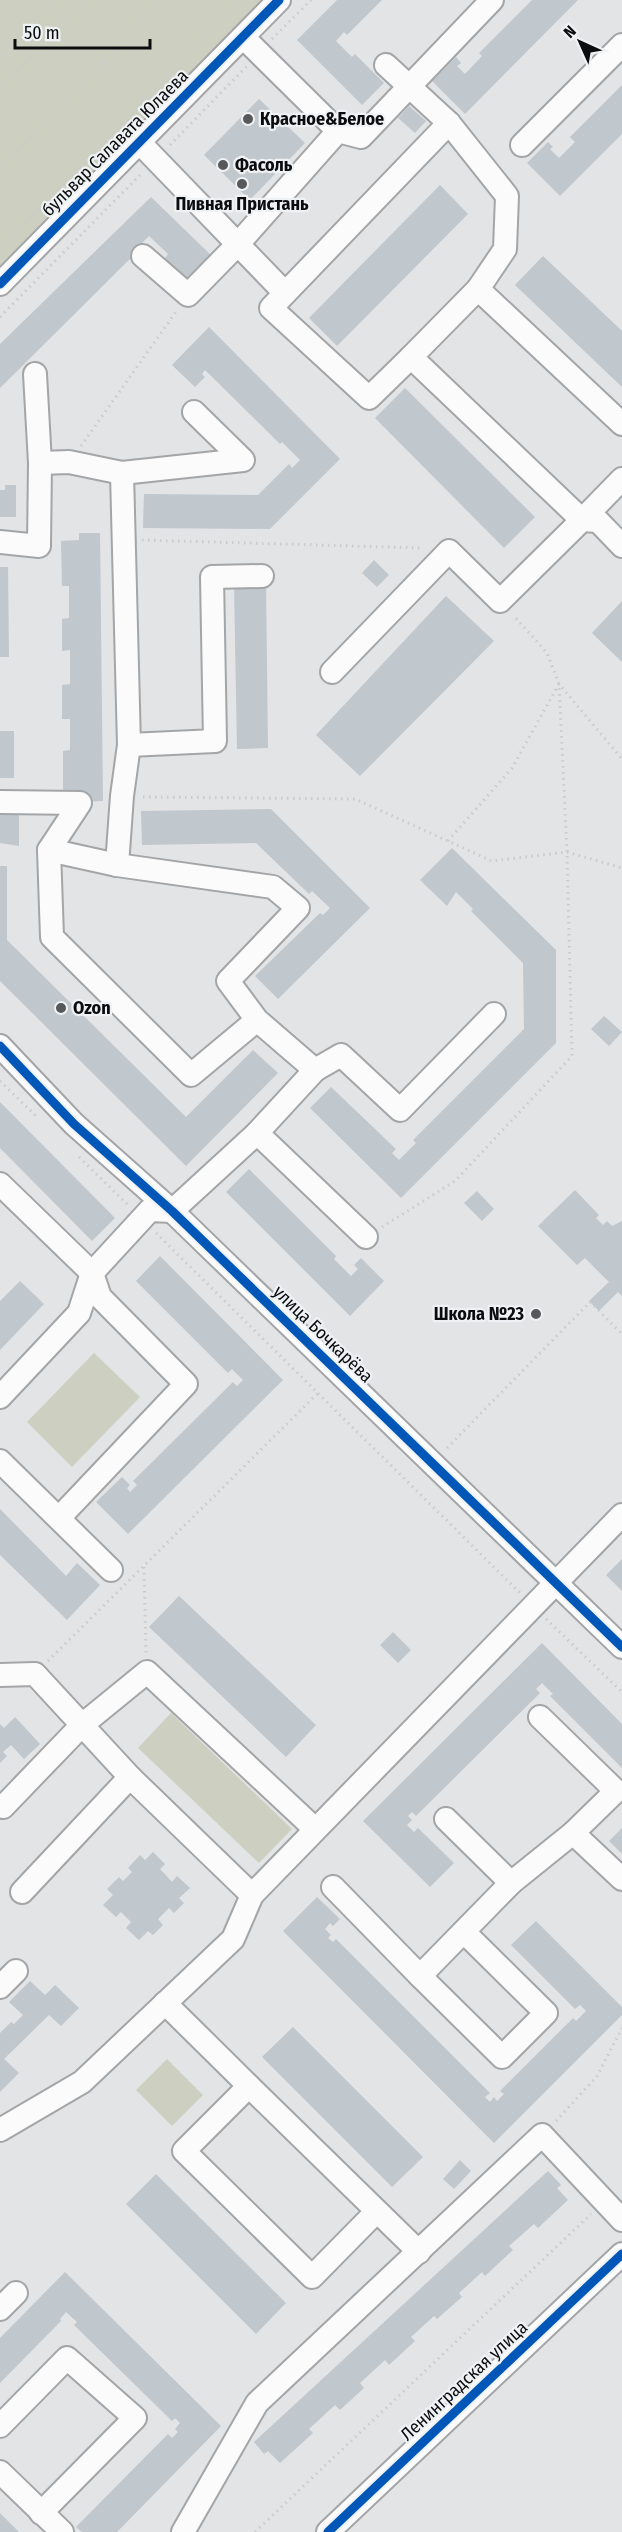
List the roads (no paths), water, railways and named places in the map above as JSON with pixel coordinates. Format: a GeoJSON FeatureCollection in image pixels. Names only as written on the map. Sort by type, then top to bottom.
{"type":"FeatureCollection","features":[{"type":"Feature","properties":{"kind":"street","name":"бульвар Салавата Юлаева"},"geometry":{"type":"LineString","coordinates":[[0,284],[279,0]]}},
{"type":"Feature","properties":{"kind":"street"},"geometry":{"type":"LineString","coordinates":[[243,37],[338,131],[361,137],[492,0]]}},
{"type":"Feature","properties":{"kind":"street"},"geometry":{"type":"LineString","coordinates":[[522,145],[622,45]]}},
{"type":"Feature","properties":{"kind":"street"},"geometry":{"type":"LineString","coordinates":[[386,64],[449,123],[507,196],[505,249],[477,289],[369,398],[271,308],[449,123]]}},
{"type":"Feature","properties":{"kind":"street"},"geometry":{"type":"LineString","coordinates":[[143,256],[188,295],[237,245],[338,131]]}},
{"type":"Feature","properties":{"kind":"street"},"geometry":{"type":"LineString","coordinates":[[139,142],[285,293]]}},
{"type":"Feature","properties":{"kind":"street"},"geometry":{"type":"LineString","coordinates":[[477,289],[622,424]]}},
{"type":"Feature","properties":{"kind":"street"},"geometry":{"type":"LineString","coordinates":[[411,357],[582,520],[598,522],[622,546]]}},
{"type":"Feature","properties":{"kind":"street"},"geometry":{"type":"LineString","coordinates":[[0,542],[39,546],[40,463],[35,374]]}},
{"type":"Feature","properties":{"kind":"street"},"geometry":{"type":"LineString","coordinates":[[40,463],[69,462],[122,473],[243,460],[194,412]]}},
{"type":"Feature","properties":{"kind":"street"},"geometry":{"type":"LineString","coordinates":[[117,865],[122,796],[129,745],[122,473]]}},
{"type":"Feature","properties":{"kind":"street"},"geometry":{"type":"LineString","coordinates":[[332,672],[449,551],[501,601],[622,479]]}},
{"type":"Feature","properties":{"kind":"street"},"geometry":{"type":"LineString","coordinates":[[129,745],[215,741],[212,577],[262,576]]}},
{"type":"Feature","properties":{"kind":"street"},"geometry":{"type":"LineString","coordinates":[[0,802],[80,802],[49,850],[52,937],[191,1075],[257,1020]]}},
{"type":"Feature","properties":{"kind":"street"},"geometry":{"type":"LineString","coordinates":[[49,850],[117,865],[273,887],[297,908],[228,981],[257,1020],[315,1070]]}},
{"type":"Feature","properties":{"kind":"street"},"geometry":{"type":"LineString","coordinates":[[0,1397],[79,1313],[92,1273],[141,1218],[150,1210],[172,1211],[257,1133],[315,1070],[341,1055],[400,1110],[494,1014]]}},
{"type":"Feature","properties":{"kind":"street","name":"улица Бочкарёва"},"geometry":{"type":"LineString","coordinates":[[2,1051],[74,1124],[172,1211],[622,1647]]}},
{"type":"Feature","properties":{"kind":"street"},"geometry":{"type":"LineString","coordinates":[[257,1133],[366,1237]]}},
{"type":"Feature","properties":{"kind":"street"},"geometry":{"type":"LineString","coordinates":[[0,1184],[92,1273],[100,1297],[186,1384],[59,1518]]}},
{"type":"Feature","properties":{"kind":"street"},"geometry":{"type":"LineString","coordinates":[[0,1461],[111,1570]]}},
{"type":"Feature","properties":{"kind":"street"},"geometry":{"type":"LineString","coordinates":[[0,2130],[82,2082],[233,1939],[252,1895],[622,1515]]}},
{"type":"Feature","properties":{"kind":"street"},"geometry":{"type":"LineString","coordinates":[[3,1807],[82,1725],[147,1672],[315,1829]]}},
{"type":"Feature","properties":{"kind":"street"},"geometry":{"type":"LineString","coordinates":[[0,1675],[35,1674],[130,1776],[252,1895]]}},
{"type":"Feature","properties":{"kind":"street"},"geometry":{"type":"LineString","coordinates":[[420,1976],[511,1883],[573,1833],[616,1791],[540,1717]]}},
{"type":"Feature","properties":{"kind":"street"},"geometry":{"type":"LineString","coordinates":[[22,1892],[130,1776]]}},
{"type":"Feature","properties":{"kind":"street"},"geometry":{"type":"LineString","coordinates":[[446,1819],[511,1883]]}},
{"type":"Feature","properties":{"kind":"street"},"geometry":{"type":"LineString","coordinates":[[573,1833],[622,1879]]}},
{"type":"Feature","properties":{"kind":"street"},"geometry":{"type":"LineString","coordinates":[[333,1887],[502,2057],[546,2013],[464,1932]]}},
{"type":"Feature","properties":{"kind":"street"},"geometry":{"type":"LineString","coordinates":[[0,1987],[16,1971]]}},
{"type":"Feature","properties":{"kind":"street"},"geometry":{"type":"LineString","coordinates":[[165,2003],[418,2252]]}},
{"type":"Feature","properties":{"kind":"street"},"geometry":{"type":"LineString","coordinates":[[249,2085],[184,2151],[252,2218],[312,2277],[377,2211]]}},
{"type":"Feature","properties":{"kind":"street"},"geometry":{"type":"LineString","coordinates":[[183,2532],[256,2403],[542,2135],[622,2220]]}},
{"type":"Feature","properties":{"kind":"street","name":"Ленинградская улица"},"geometry":{"type":"LineString","coordinates":[[328,2532],[622,2254]]}},
{"type":"Feature","properties":{"kind":"street"},"geometry":{"type":"LineString","coordinates":[[0,2309],[16,2293]]}},
{"type":"Feature","properties":{"kind":"street"},"geometry":{"type":"LineString","coordinates":[[0,2426],[67,2358],[135,2418],[41,2512]]}},
{"type":"Feature","properties":{"kind":"street"},"geometry":{"type":"LineString","coordinates":[[0,2472],[62,2532]]}},
{"type":"Feature","properties":{"kind":"place","name":"Красное&Белое"},"geometry":{"type":"Point","coordinates":[248,119]}},
{"type":"Feature","properties":{"kind":"place","name":"Фасоль"},"geometry":{"type":"Point","coordinates":[223,165]}},
{"type":"Feature","properties":{"kind":"place","name":"Пивная Пристань"},"geometry":{"type":"Point","coordinates":[242,184]}},
{"type":"Feature","properties":{"kind":"place","name":"Ozon"},"geometry":{"type":"Point","coordinates":[61,1008]}},
{"type":"Feature","properties":{"kind":"place","name":"Школа №23"},"geometry":{"type":"Point","coordinates":[536,1314]}}]}
